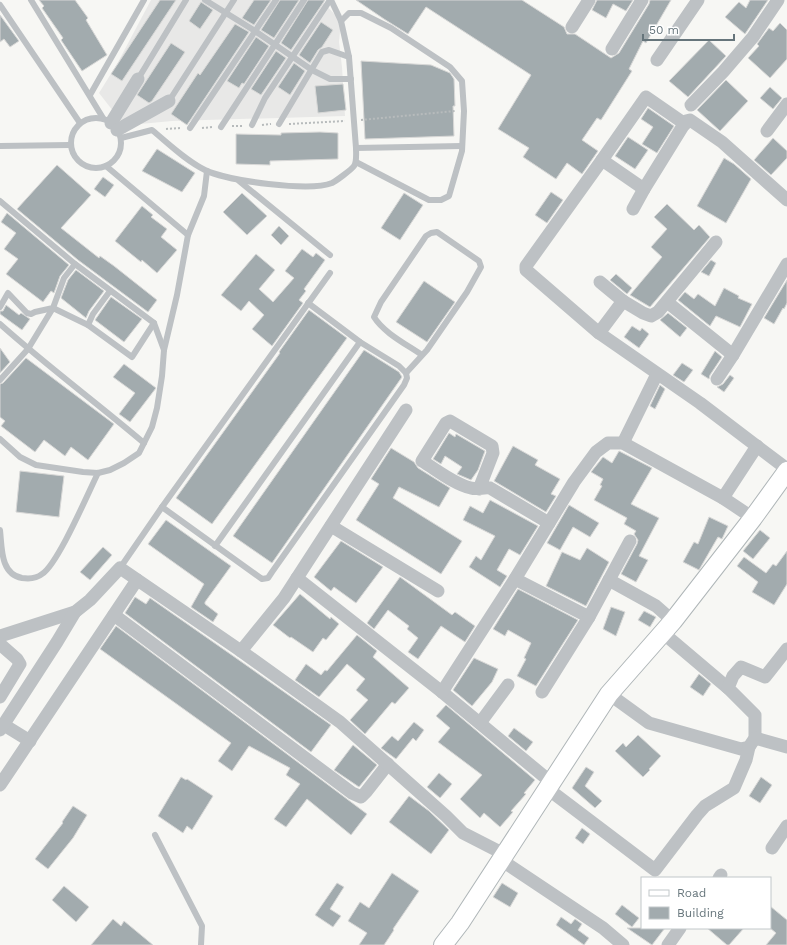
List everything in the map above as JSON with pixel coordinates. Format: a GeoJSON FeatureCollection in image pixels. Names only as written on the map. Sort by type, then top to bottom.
{"type":"FeatureCollection","features":[{"type":"Feature","properties":{"kind":"street"},"geometry":{"type":"LineString","coordinates":[[572,27],[589,0]]}},
{"type":"Feature","properties":{"kind":"street"},"geometry":{"type":"LineString","coordinates":[[612,49],[642,0]]}},
{"type":"Feature","properties":{"kind":"street"},"geometry":{"type":"LineString","coordinates":[[657,60],[698,0]]}},
{"type":"Feature","properties":{"kind":"street"},"geometry":{"type":"LineString","coordinates":[[691,105],[723,72],[752,37],[778,0]]}},
{"type":"Feature","properties":{"kind":"street"},"geometry":{"type":"LineString","coordinates":[[113,127],[138,79]]}},
{"type":"Feature","properties":{"kind":"street"},"geometry":{"type":"LineString","coordinates":[[443,945],[460,923],[609,694],[668,627],[753,518],[787,470],[700,403],[599,333],[526,270],[526,266],[602,160],[644,98],[646,97],[685,124]]}},
{"type":"Feature","properties":{"kind":"street"},"geometry":{"type":"LineString","coordinates":[[113,127],[169,101]]}},
{"type":"Feature","properties":{"kind":"street"},"geometry":{"type":"LineString","coordinates":[[767,130],[787,104]]}},
{"type":"Feature","properties":{"kind":"street"},"geometry":{"type":"LineString","coordinates":[[633,209],[687,120],[690,120],[722,142],[787,200]]}},
{"type":"Feature","properties":{"kind":"street"},"geometry":{"type":"LineString","coordinates":[[602,160],[644,189]]}},
{"type":"Feature","properties":{"kind":"street"},"geometry":{"type":"LineString","coordinates":[[600,282],[623,301],[651,316],[658,312],[667,302],[716,242]]}},
{"type":"Feature","properties":{"kind":"street"},"geometry":{"type":"LineString","coordinates":[[717,379],[787,264]]}},
{"type":"Feature","properties":{"kind":"street"},"geometry":{"type":"LineString","coordinates":[[599,333],[623,301]]}},
{"type":"Feature","properties":{"kind":"street"},"geometry":{"type":"LineString","coordinates":[[667,302],[733,355]]}},
{"type":"Feature","properties":{"kind":"street"},"geometry":{"type":"LineString","coordinates":[[623,443],[657,374]]}},
{"type":"Feature","properties":{"kind":"street"},"geometry":{"type":"LineString","coordinates":[[242,651],[284,598],[406,410]]}},
{"type":"Feature","properties":{"kind":"street"},"geometry":{"type":"LineString","coordinates":[[478,489],[493,453],[492,446],[450,421],[446,422],[422,461],[459,484],[474,489],[478,489],[484,487],[490,488],[549,523]]}},
{"type":"Feature","properties":{"kind":"street"},"geometry":{"type":"LineString","coordinates":[[442,692],[515,579],[574,482],[596,452],[608,443],[623,443],[723,498],[753,518]]}},
{"type":"Feature","properties":{"kind":"street"},"geometry":{"type":"LineString","coordinates":[[723,498],[757,446]]}},
{"type":"Feature","properties":{"kind":"street"},"geometry":{"type":"LineString","coordinates":[[331,526],[438,591]]}},
{"type":"Feature","properties":{"kind":"street"},"geometry":{"type":"LineString","coordinates":[[542,692],[589,617],[630,541]]}},
{"type":"Feature","properties":{"kind":"street"},"geometry":{"type":"LineString","coordinates":[[0,636],[74,612],[90,600],[120,568],[242,651],[340,722],[464,833],[503,857],[603,928],[623,945]]}},
{"type":"Feature","properties":{"kind":"street"},"geometry":{"type":"LineString","coordinates":[[297,578],[442,692],[480,723],[550,786],[656,870],[705,806],[734,788],[752,743],[754,715],[668,627],[656,606],[609,580]]}},
{"type":"Feature","properties":{"kind":"street"},"geometry":{"type":"LineString","coordinates":[[515,579],[589,617]]}},
{"type":"Feature","properties":{"kind":"street"},"geometry":{"type":"LineString","coordinates":[[0,785],[137,580]]}},
{"type":"Feature","properties":{"kind":"street"},"geometry":{"type":"LineString","coordinates":[[30,741],[2,727],[58,642],[74,612]]}},
{"type":"Feature","properties":{"kind":"street"},"geometry":{"type":"LineString","coordinates":[[114,614],[352,793],[361,797],[388,764]]}},
{"type":"Feature","properties":{"kind":"street"},"geometry":{"type":"LineString","coordinates":[[0,644],[17,659],[20,664],[0,697]]}},
{"type":"Feature","properties":{"kind":"street"},"geometry":{"type":"LineString","coordinates":[[728,688],[733,676],[741,667],[765,677],[787,649]]}},
{"type":"Feature","properties":{"kind":"street"},"geometry":{"type":"LineString","coordinates":[[480,723],[508,685]]}},
{"type":"Feature","properties":{"kind":"street"},"geometry":{"type":"LineString","coordinates":[[609,694],[649,723],[740,749],[752,743],[787,747]]}},
{"type":"Feature","properties":{"kind":"street"},"geometry":{"type":"LineString","coordinates":[[772,848],[787,826]]}},
{"type":"Feature","properties":{"kind":"street"},"geometry":{"type":"LineString","coordinates":[[668,945],[679,929]]}},
{"type":"Feature","properties":{"kind":"lane"},"geometry":{"type":"LineString","coordinates":[[31,0],[90,95],[113,127],[121,147],[118,155],[106,166],[98,168],[90,167],[77,160],[72,153],[70,145],[74,129],[80,123],[95,117],[113,127],[152,130],[191,162],[207,171],[239,181],[309,187],[332,183],[354,166],[356,162],[349,57],[342,21],[330,0],[265,98],[252,125]]}},
{"type":"Feature","properties":{"kind":"lane"},"geometry":{"type":"LineString","coordinates":[[90,95],[144,0]]}},
{"type":"Feature","properties":{"kind":"lane"},"geometry":{"type":"LineString","coordinates":[[138,79],[186,0]]}},
{"type":"Feature","properties":{"kind":"lane"},"geometry":{"type":"LineString","coordinates":[[205,0],[225,14],[255,31],[312,70],[330,79],[351,79]]}},
{"type":"Feature","properties":{"kind":"lane"},"geometry":{"type":"LineString","coordinates":[[169,101],[234,0]]}},
{"type":"Feature","properties":{"kind":"lane"},"geometry":{"type":"LineString","coordinates":[[190,128],[276,0]]}},
{"type":"Feature","properties":{"kind":"lane"},"geometry":{"type":"LineString","coordinates":[[221,127],[304,0]]}},
{"type":"Feature","properties":{"kind":"lane"},"geometry":{"type":"LineString","coordinates":[[0,5],[80,123]]}},
{"type":"Feature","properties":{"kind":"lane"},"geometry":{"type":"LineString","coordinates":[[342,21],[349,13],[361,13],[391,28],[450,67],[462,81],[464,111],[462,146],[454,183],[449,196],[441,200],[429,200],[356,162]]}},
{"type":"Feature","properties":{"kind":"lane"},"geometry":{"type":"LineString","coordinates":[[279,124],[322,52],[329,50],[349,57]]}},
{"type":"Feature","properties":{"kind":"lane"},"geometry":{"type":"LineString","coordinates":[[0,146],[70,145]]}},
{"type":"Feature","properties":{"kind":"lane"},"geometry":{"type":"LineString","coordinates":[[356,148],[462,146]]}},
{"type":"Feature","properties":{"kind":"lane"},"geometry":{"type":"LineString","coordinates":[[106,166],[188,235]]}},
{"type":"Feature","properties":{"kind":"lane"},"geometry":{"type":"LineString","coordinates":[[0,439],[20,457],[36,465],[64,470],[98,473],[110,470],[124,463],[139,452],[152,427],[157,408],[164,350],[177,296],[188,235],[204,196],[207,171]]}},
{"type":"Feature","properties":{"kind":"lane"},"geometry":{"type":"LineString","coordinates":[[239,181],[330,255]]}},
{"type":"Feature","properties":{"kind":"lane"},"geometry":{"type":"LineString","coordinates":[[0,201],[76,264],[154,324],[164,350]]}},
{"type":"Feature","properties":{"kind":"lane"},"geometry":{"type":"LineString","coordinates":[[406,373],[427,350],[467,292],[481,267],[479,261],[437,232],[426,236],[381,302],[374,317],[387,331],[422,355]]}},
{"type":"Feature","properties":{"kind":"lane"},"geometry":{"type":"LineString","coordinates":[[0,380],[28,349],[53,308],[64,278],[76,264]]}},
{"type":"Feature","properties":{"kind":"lane"},"geometry":{"type":"LineString","coordinates":[[120,568],[330,273]]}},
{"type":"Feature","properties":{"kind":"lane"},"geometry":{"type":"LineString","coordinates":[[88,325],[93,314],[110,291]]}},
{"type":"Feature","properties":{"kind":"lane"},"geometry":{"type":"LineString","coordinates":[[0,307],[8,293],[27,313],[31,314],[53,308],[88,325],[132,357],[154,324]]}},
{"type":"Feature","properties":{"kind":"lane"},"geometry":{"type":"LineString","coordinates":[[162,507],[262,579],[268,578],[404,385],[407,378],[406,373],[399,366],[360,342],[308,303]]}},
{"type":"Feature","properties":{"kind":"lane"},"geometry":{"type":"LineString","coordinates":[[0,324],[28,349],[144,443]]}},
{"type":"Feature","properties":{"kind":"lane"},"geometry":{"type":"LineString","coordinates":[[215,546],[360,342]]}},
{"type":"Feature","properties":{"kind":"lane"},"geometry":{"type":"LineString","coordinates":[[0,530],[5,566],[10,573],[17,577],[29,580],[42,575],[48,569],[60,550],[98,473]]}},
{"type":"Feature","properties":{"kind":"lane"},"geometry":{"type":"LineString","coordinates":[[155,835],[202,926],[201,945]]}},
{"type":"Feature","properties":{"kind":"path"},"geometry":{"type":"LineString","coordinates":[[152,130],[354,121],[464,111]]}},
{"type":"Feature","properties":{"kind":"shaded area"},"geometry":{"type":"Polygon","coordinates":[[[151,0],[321,0],[341,21],[339,42],[345,116],[172,121],[140,124],[128,130],[99,93],[117,64],[151,0]]]}},
{"type":"Feature","properties":{"kind":"building"},"geometry":{"type":"Polygon","coordinates":[[[39,0],[75,0],[88,18],[86,20],[107,55],[82,71],[61,40],[63,38],[42,8],[44,6],[39,0]]]}},
{"type":"Feature","properties":{"kind":"building"},"geometry":{"type":"Polygon","coordinates":[[[160,0],[176,0],[122,81],[111,74],[160,0]]]}},
{"type":"Feature","properties":{"kind":"building"},"geometry":{"type":"Polygon","coordinates":[[[254,0],[271,0],[254,25],[242,18],[254,0]]]}},
{"type":"Feature","properties":{"kind":"building"},"geometry":{"type":"Polygon","coordinates":[[[280,0],[299,0],[274,38],[261,30],[280,0]]]}},
{"type":"Feature","properties":{"kind":"building"},"geometry":{"type":"Polygon","coordinates":[[[308,0],[325,0],[291,50],[281,43],[308,0]]]}},
{"type":"Feature","properties":{"kind":"building"},"geometry":{"type":"Polygon","coordinates":[[[356,0],[522,0],[564,27],[567,34],[575,34],[611,58],[619,53],[650,0],[671,0],[646,43],[643,41],[629,69],[632,71],[601,120],[597,118],[582,140],[598,151],[582,174],[567,163],[556,179],[523,157],[529,148],[498,129],[531,75],[426,7],[408,34],[356,0]]]}},
{"type":"Feature","properties":{"kind":"building"},"geometry":{"type":"Polygon","coordinates":[[[597,0],[633,0],[626,11],[613,4],[606,18],[592,10],[597,0]]]}},
{"type":"Feature","properties":{"kind":"building"},"geometry":{"type":"Polygon","coordinates":[[[750,0],[768,0],[745,34],[725,17],[739,2],[746,8],[750,0]]]}},
{"type":"Feature","properties":{"kind":"building"},"geometry":{"type":"Polygon","coordinates":[[[201,2],[213,10],[200,29],[189,21],[201,2]]]}},
{"type":"Feature","properties":{"kind":"building"},"geometry":{"type":"Polygon","coordinates":[[[0,15],[19,41],[10,47],[4,39],[0,42],[0,15]]]}},
{"type":"Feature","properties":{"kind":"building"},"geometry":{"type":"Polygon","coordinates":[[[321,22],[333,30],[310,63],[299,55],[321,22]]]}},
{"type":"Feature","properties":{"kind":"building"},"geometry":{"type":"Polygon","coordinates":[[[780,23],[787,30],[787,59],[770,78],[748,58],[759,46],[757,44],[769,28],[773,31],[780,23]]]}},
{"type":"Feature","properties":{"kind":"building"},"geometry":{"type":"Polygon","coordinates":[[[235,24],[249,32],[187,125],[171,114],[198,73],[200,75],[235,24]]]}},
{"type":"Feature","properties":{"kind":"building"},"geometry":{"type":"Polygon","coordinates":[[[256,37],[269,46],[244,84],[242,83],[239,88],[227,81],[256,37]]]}},
{"type":"Feature","properties":{"kind":"building"},"geometry":{"type":"Polygon","coordinates":[[[709,40],[726,56],[688,97],[669,81],[709,40]]]}},
{"type":"Feature","properties":{"kind":"building"},"geometry":{"type":"Polygon","coordinates":[[[171,43],[185,52],[152,101],[149,103],[137,95],[171,43]]]}},
{"type":"Feature","properties":{"kind":"building"},"geometry":{"type":"Polygon","coordinates":[[[276,51],[286,58],[261,95],[251,89],[276,51]]]}},
{"type":"Feature","properties":{"kind":"building"},"geometry":{"type":"Polygon","coordinates":[[[361,61],[431,65],[450,73],[454,79],[454,136],[365,139],[361,61]]]}},
{"type":"Feature","properties":{"kind":"building"},"geometry":{"type":"Polygon","coordinates":[[[294,63],[305,71],[290,95],[278,87],[294,63]]]}},
{"type":"Feature","properties":{"kind":"building"},"geometry":{"type":"Polygon","coordinates":[[[726,80],[748,101],[720,131],[697,110],[726,80]]]}},
{"type":"Feature","properties":{"kind":"building"},"geometry":{"type":"Polygon","coordinates":[[[343,84],[346,110],[318,113],[315,86],[343,84]]]}},
{"type":"Feature","properties":{"kind":"building"},"geometry":{"type":"Polygon","coordinates":[[[770,87],[782,98],[773,109],[760,98],[770,87]]]}},
{"type":"Feature","properties":{"kind":"building"},"geometry":{"type":"Polygon","coordinates":[[[648,108],[674,126],[657,153],[642,144],[653,127],[641,119],[648,108]]]}},
{"type":"Feature","properties":{"kind":"building"},"geometry":{"type":"Polygon","coordinates":[[[281,133],[338,133],[338,159],[270,161],[270,165],[236,164],[236,134],[281,135],[281,133]]]}},
{"type":"Feature","properties":{"kind":"building"},"geometry":{"type":"Polygon","coordinates":[[[628,137],[648,150],[635,169],[615,156],[628,137]]]}},
{"type":"Feature","properties":{"kind":"building"},"geometry":{"type":"Polygon","coordinates":[[[773,138],[787,151],[787,158],[771,175],[754,160],[773,138]]]}},
{"type":"Feature","properties":{"kind":"building"},"geometry":{"type":"Polygon","coordinates":[[[157,149],[195,173],[182,192],[142,171],[157,149]]]}},
{"type":"Feature","properties":{"kind":"building"},"geometry":{"type":"Polygon","coordinates":[[[724,158],[734,164],[751,179],[726,223],[697,206],[724,158]]]}},
{"type":"Feature","properties":{"kind":"building"},"geometry":{"type":"Polygon","coordinates":[[[57,165],[91,195],[61,228],[99,258],[100,256],[114,266],[157,300],[148,312],[78,260],[17,209],[57,165]]]}},
{"type":"Feature","properties":{"kind":"building"},"geometry":{"type":"Polygon","coordinates":[[[103,177],[114,185],[105,197],[94,189],[103,177]]]}},
{"type":"Feature","properties":{"kind":"building"},"geometry":{"type":"Polygon","coordinates":[[[551,192],[563,200],[547,223],[535,215],[551,192]]]}},
{"type":"Feature","properties":{"kind":"building"},"geometry":{"type":"Polygon","coordinates":[[[242,193],[267,216],[247,235],[223,212],[242,193]]]}},
{"type":"Feature","properties":{"kind":"building"},"geometry":{"type":"Polygon","coordinates":[[[404,193],[423,205],[400,240],[381,228],[404,193]]]}},
{"type":"Feature","properties":{"kind":"building"},"geometry":{"type":"Polygon","coordinates":[[[667,204],[694,230],[699,225],[710,237],[650,307],[630,295],[662,257],[651,247],[667,229],[654,217],[667,204]]]}},
{"type":"Feature","properties":{"kind":"building"},"geometry":{"type":"Polygon","coordinates":[[[142,206],[153,215],[151,217],[167,229],[161,237],[177,250],[157,273],[142,260],[141,262],[115,241],[142,206]]]}},
{"type":"Feature","properties":{"kind":"building"},"geometry":{"type":"Polygon","coordinates":[[[7,213],[69,265],[60,276],[54,293],[51,291],[43,302],[6,274],[18,259],[4,249],[16,233],[1,222],[7,213]]]}},
{"type":"Feature","properties":{"kind":"building"},"geometry":{"type":"Polygon","coordinates":[[[279,226],[289,236],[281,245],[271,235],[279,226]]]}},
{"type":"Feature","properties":{"kind":"building"},"geometry":{"type":"Polygon","coordinates":[[[302,249],[313,257],[316,253],[325,260],[304,289],[306,291],[299,300],[303,303],[272,346],[252,329],[264,315],[249,301],[241,311],[221,295],[256,254],[275,270],[259,289],[273,302],[294,278],[285,271],[302,249]]]}},
{"type":"Feature","properties":{"kind":"building"},"geometry":{"type":"Polygon","coordinates":[[[711,260],[716,263],[709,276],[701,272],[711,260]]]}},
{"type":"Feature","properties":{"kind":"building"},"geometry":{"type":"Polygon","coordinates":[[[76,270],[104,291],[89,311],[86,318],[61,298],[68,280],[76,270]]]}},
{"type":"Feature","properties":{"kind":"building"},"geometry":{"type":"Polygon","coordinates":[[[616,274],[632,288],[627,294],[610,280],[616,274]]]}},
{"type":"Feature","properties":{"kind":"building"},"geometry":{"type":"Polygon","coordinates":[[[787,280],[787,303],[774,324],[764,318],[787,280]]]}},
{"type":"Feature","properties":{"kind":"building"},"geometry":{"type":"Polygon","coordinates":[[[424,281],[455,302],[427,342],[396,322],[424,281]]]}},
{"type":"Feature","properties":{"kind":"building"},"geometry":{"type":"Polygon","coordinates":[[[724,288],[739,296],[738,298],[752,304],[740,327],[716,316],[710,326],[678,300],[685,292],[694,299],[698,294],[715,306],[724,288]]]}},
{"type":"Feature","properties":{"kind":"building"},"geometry":{"type":"Polygon","coordinates":[[[111,297],[142,319],[124,342],[95,320],[111,297]]]}},
{"type":"Feature","properties":{"kind":"building"},"geometry":{"type":"Polygon","coordinates":[[[6,305],[19,315],[21,313],[30,319],[22,330],[0,314],[0,311],[3,311],[6,305]]]}},
{"type":"Feature","properties":{"kind":"building"},"geometry":{"type":"Polygon","coordinates":[[[309,310],[347,338],[212,524],[176,498],[309,310]]]}},
{"type":"Feature","properties":{"kind":"building"},"geometry":{"type":"Polygon","coordinates":[[[668,313],[687,328],[680,337],[660,320],[668,313]]]}},
{"type":"Feature","properties":{"kind":"building"},"geometry":{"type":"Polygon","coordinates":[[[632,326],[640,331],[642,328],[649,334],[639,348],[624,337],[632,326]]]}},
{"type":"Feature","properties":{"kind":"building"},"geometry":{"type":"Polygon","coordinates":[[[0,348],[10,362],[0,373],[0,348]]]}},
{"type":"Feature","properties":{"kind":"building"},"geometry":{"type":"Polygon","coordinates":[[[364,350],[399,372],[402,377],[272,563],[233,536],[364,350]]]}},
{"type":"Feature","properties":{"kind":"building"},"geometry":{"type":"Polygon","coordinates":[[[715,351],[722,357],[709,379],[701,374],[715,351]]]}},
{"type":"Feature","properties":{"kind":"building"},"geometry":{"type":"Polygon","coordinates":[[[26,358],[114,424],[88,460],[71,447],[65,456],[44,440],[35,452],[1,426],[5,421],[0,417],[0,384],[3,383],[26,358]]]}},
{"type":"Feature","properties":{"kind":"building"},"geometry":{"type":"Polygon","coordinates":[[[682,363],[693,370],[684,382],[673,375],[682,363]]]}},
{"type":"Feature","properties":{"kind":"building"},"geometry":{"type":"Polygon","coordinates":[[[124,364],[156,388],[130,422],[119,414],[135,393],[113,377],[124,364]]]}},
{"type":"Feature","properties":{"kind":"building"},"geometry":{"type":"Polygon","coordinates":[[[730,375],[734,378],[724,392],[717,387],[723,384],[730,375]]]}},
{"type":"Feature","properties":{"kind":"building"},"geometry":{"type":"Polygon","coordinates":[[[660,385],[665,389],[655,409],[650,406],[660,385]]]}},
{"type":"Feature","properties":{"kind":"building"},"geometry":{"type":"Polygon","coordinates":[[[449,433],[455,437],[456,434],[485,451],[478,470],[471,480],[457,474],[462,467],[445,456],[441,464],[433,459],[449,433]]]}},
{"type":"Feature","properties":{"kind":"building"},"geometry":{"type":"Polygon","coordinates":[[[513,446],[538,460],[535,465],[560,479],[551,494],[556,496],[546,512],[494,481],[513,446]]]}},
{"type":"Feature","properties":{"kind":"building"},"geometry":{"type":"Polygon","coordinates":[[[391,448],[414,462],[418,468],[450,488],[439,507],[399,487],[393,498],[462,541],[441,574],[356,520],[379,484],[371,479],[391,448]]]}},
{"type":"Feature","properties":{"kind":"building"},"geometry":{"type":"Polygon","coordinates":[[[619,451],[652,468],[631,504],[659,518],[639,556],[648,560],[636,582],[621,574],[637,544],[638,540],[634,534],[636,531],[624,524],[627,518],[594,500],[602,486],[600,485],[603,479],[591,472],[603,457],[612,463],[619,451]]]}},
{"type":"Feature","properties":{"kind":"building"},"geometry":{"type":"Polygon","coordinates":[[[20,471],[64,476],[59,517],[16,512],[20,471]]]}},
{"type":"Feature","properties":{"kind":"building"},"geometry":{"type":"Polygon","coordinates":[[[490,500],[538,526],[520,555],[509,549],[497,570],[507,576],[500,587],[469,567],[476,556],[481,560],[495,536],[463,520],[470,506],[483,513],[490,500]]]}},
{"type":"Feature","properties":{"kind":"building"},"geometry":{"type":"Polygon","coordinates":[[[569,505],[599,523],[590,537],[573,527],[560,550],[547,543],[569,505]]]}},
{"type":"Feature","properties":{"kind":"building"},"geometry":{"type":"Polygon","coordinates":[[[709,517],[728,526],[722,539],[718,537],[699,570],[683,562],[694,542],[698,544],[709,517]]]}},
{"type":"Feature","properties":{"kind":"building"},"geometry":{"type":"Polygon","coordinates":[[[166,520],[231,566],[205,602],[205,604],[218,614],[213,622],[191,607],[204,584],[148,544],[166,520]]]}},
{"type":"Feature","properties":{"kind":"building"},"geometry":{"type":"Polygon","coordinates":[[[760,530],[770,538],[753,559],[743,551],[760,530]]]}},
{"type":"Feature","properties":{"kind":"building"},"geometry":{"type":"Polygon","coordinates":[[[341,541],[383,567],[356,603],[334,587],[331,591],[314,577],[341,541]]]}},
{"type":"Feature","properties":{"kind":"building"},"geometry":{"type":"Polygon","coordinates":[[[103,547],[112,555],[90,580],[80,572],[103,547]]]}},
{"type":"Feature","properties":{"kind":"building"},"geometry":{"type":"Polygon","coordinates":[[[587,548],[609,562],[586,606],[546,586],[562,552],[580,560],[587,548]]]}},
{"type":"Feature","properties":{"kind":"building"},"geometry":{"type":"Polygon","coordinates":[[[787,551],[787,584],[774,605],[752,592],[758,582],[737,566],[744,557],[766,573],[773,564],[776,566],[787,551]]]}},
{"type":"Feature","properties":{"kind":"building"},"geometry":{"type":"Polygon","coordinates":[[[400,577],[452,615],[455,612],[475,626],[465,642],[441,626],[418,659],[408,652],[418,638],[407,629],[409,626],[388,610],[374,629],[367,623],[400,577]]]}},
{"type":"Feature","properties":{"kind":"building"},"geometry":{"type":"Polygon","coordinates":[[[518,589],[578,620],[536,686],[517,676],[526,659],[524,658],[531,643],[508,630],[505,636],[493,629],[518,589]]]}},
{"type":"Feature","properties":{"kind":"building"},"geometry":{"type":"Polygon","coordinates":[[[300,594],[330,619],[331,617],[339,624],[326,640],[323,638],[313,652],[291,637],[290,638],[273,625],[300,594]]]}},
{"type":"Feature","properties":{"kind":"building"},"geometry":{"type":"Polygon","coordinates":[[[135,597],[146,604],[150,598],[331,725],[311,752],[125,613],[135,597]]]}},
{"type":"Feature","properties":{"kind":"building"},"geometry":{"type":"Polygon","coordinates":[[[611,607],[625,612],[616,636],[603,629],[611,607]]]}},
{"type":"Feature","properties":{"kind":"building"},"geometry":{"type":"Polygon","coordinates":[[[644,611],[656,617],[650,627],[638,620],[644,611]]]}},
{"type":"Feature","properties":{"kind":"building"},"geometry":{"type":"Polygon","coordinates":[[[116,626],[367,814],[351,835],[307,799],[286,827],[274,819],[300,784],[286,775],[290,768],[249,746],[232,771],[218,761],[231,743],[100,649],[116,626]]]}},
{"type":"Feature","properties":{"kind":"building"},"geometry":{"type":"Polygon","coordinates":[[[357,635],[377,651],[373,657],[409,688],[395,704],[392,702],[365,734],[350,720],[368,700],[356,690],[365,679],[347,664],[319,697],[295,680],[306,664],[321,675],[325,670],[327,671],[357,635]]]}},
{"type":"Feature","properties":{"kind":"building"},"geometry":{"type":"Polygon","coordinates":[[[474,658],[498,669],[492,682],[472,706],[453,690],[474,658]]]}},
{"type":"Feature","properties":{"kind":"building"},"geometry":{"type":"Polygon","coordinates":[[[699,674],[711,684],[703,696],[690,687],[699,674]]]}},
{"type":"Feature","properties":{"kind":"building"},"geometry":{"type":"Polygon","coordinates":[[[446,705],[535,780],[524,793],[526,794],[511,811],[513,812],[500,827],[484,813],[480,818],[460,799],[482,775],[438,742],[450,728],[436,716],[446,705]]]}},
{"type":"Feature","properties":{"kind":"building"},"geometry":{"type":"Polygon","coordinates":[[[414,722],[424,730],[416,741],[413,738],[396,759],[381,748],[392,736],[398,741],[414,722]]]}},
{"type":"Feature","properties":{"kind":"building"},"geometry":{"type":"Polygon","coordinates":[[[514,728],[533,742],[526,751],[508,736],[514,728]]]}},
{"type":"Feature","properties":{"kind":"building"},"geometry":{"type":"Polygon","coordinates":[[[638,735],[661,756],[643,777],[615,751],[623,743],[626,747],[638,735]]]}},
{"type":"Feature","properties":{"kind":"building"},"geometry":{"type":"Polygon","coordinates":[[[353,745],[377,765],[359,787],[334,770],[353,745]]]}},
{"type":"Feature","properties":{"kind":"building"},"geometry":{"type":"Polygon","coordinates":[[[586,767],[594,772],[585,786],[602,801],[595,808],[572,788],[586,767]]]}},
{"type":"Feature","properties":{"kind":"building"},"geometry":{"type":"Polygon","coordinates":[[[439,773],[452,784],[440,798],[427,787],[439,773]]]}},
{"type":"Feature","properties":{"kind":"building"},"geometry":{"type":"Polygon","coordinates":[[[181,777],[186,780],[187,779],[213,796],[192,830],[187,826],[183,833],[158,816],[181,777]]]}},
{"type":"Feature","properties":{"kind":"building"},"geometry":{"type":"Polygon","coordinates":[[[761,777],[772,785],[760,803],[749,796],[761,777]]]}},
{"type":"Feature","properties":{"kind":"building"},"geometry":{"type":"Polygon","coordinates":[[[409,796],[429,811],[449,830],[431,854],[389,822],[409,796]]]}},
{"type":"Feature","properties":{"kind":"building"},"geometry":{"type":"Polygon","coordinates":[[[73,806],[87,815],[73,838],[48,869],[35,859],[63,823],[62,822],[73,806]]]}},
{"type":"Feature","properties":{"kind":"building"},"geometry":{"type":"Polygon","coordinates":[[[582,828],[590,834],[583,844],[575,838],[582,828]]]}},
{"type":"Feature","properties":{"kind":"building"},"geometry":{"type":"Polygon","coordinates":[[[392,873],[419,891],[384,945],[359,945],[367,933],[348,921],[360,902],[369,908],[392,873]]]}},
{"type":"Feature","properties":{"kind":"building"},"geometry":{"type":"Polygon","coordinates":[[[337,883],[344,887],[330,909],[341,916],[333,927],[315,915],[337,883]]]}},
{"type":"Feature","properties":{"kind":"building"},"geometry":{"type":"Polygon","coordinates":[[[502,883],[518,893],[510,907],[493,897],[502,883]]]}},
{"type":"Feature","properties":{"kind":"building"},"geometry":{"type":"Polygon","coordinates":[[[64,886],[89,907],[76,922],[52,900],[64,886]]]}},
{"type":"Feature","properties":{"kind":"building"},"geometry":{"type":"Polygon","coordinates":[[[622,905],[639,918],[632,927],[615,914],[622,905]]]}},
{"type":"Feature","properties":{"kind":"building"},"geometry":{"type":"Polygon","coordinates":[[[771,907],[787,920],[787,945],[766,945],[776,933],[771,929],[771,907]]]}},
{"type":"Feature","properties":{"kind":"building"},"geometry":{"type":"Polygon","coordinates":[[[561,917],[571,924],[575,919],[582,924],[578,930],[589,938],[584,945],[556,925],[561,917]]]}},
{"type":"Feature","properties":{"kind":"building"},"geometry":{"type":"Polygon","coordinates":[[[113,919],[121,926],[124,921],[153,945],[91,945],[113,919]]]}},
{"type":"Feature","properties":{"kind":"building"},"geometry":{"type":"Polygon","coordinates":[[[627,928],[664,929],[652,945],[627,928]]]}},
{"type":"Feature","properties":{"kind":"building"},"geometry":{"type":"Polygon","coordinates":[[[708,929],[743,929],[729,945],[727,945],[708,929]]]}}]}
